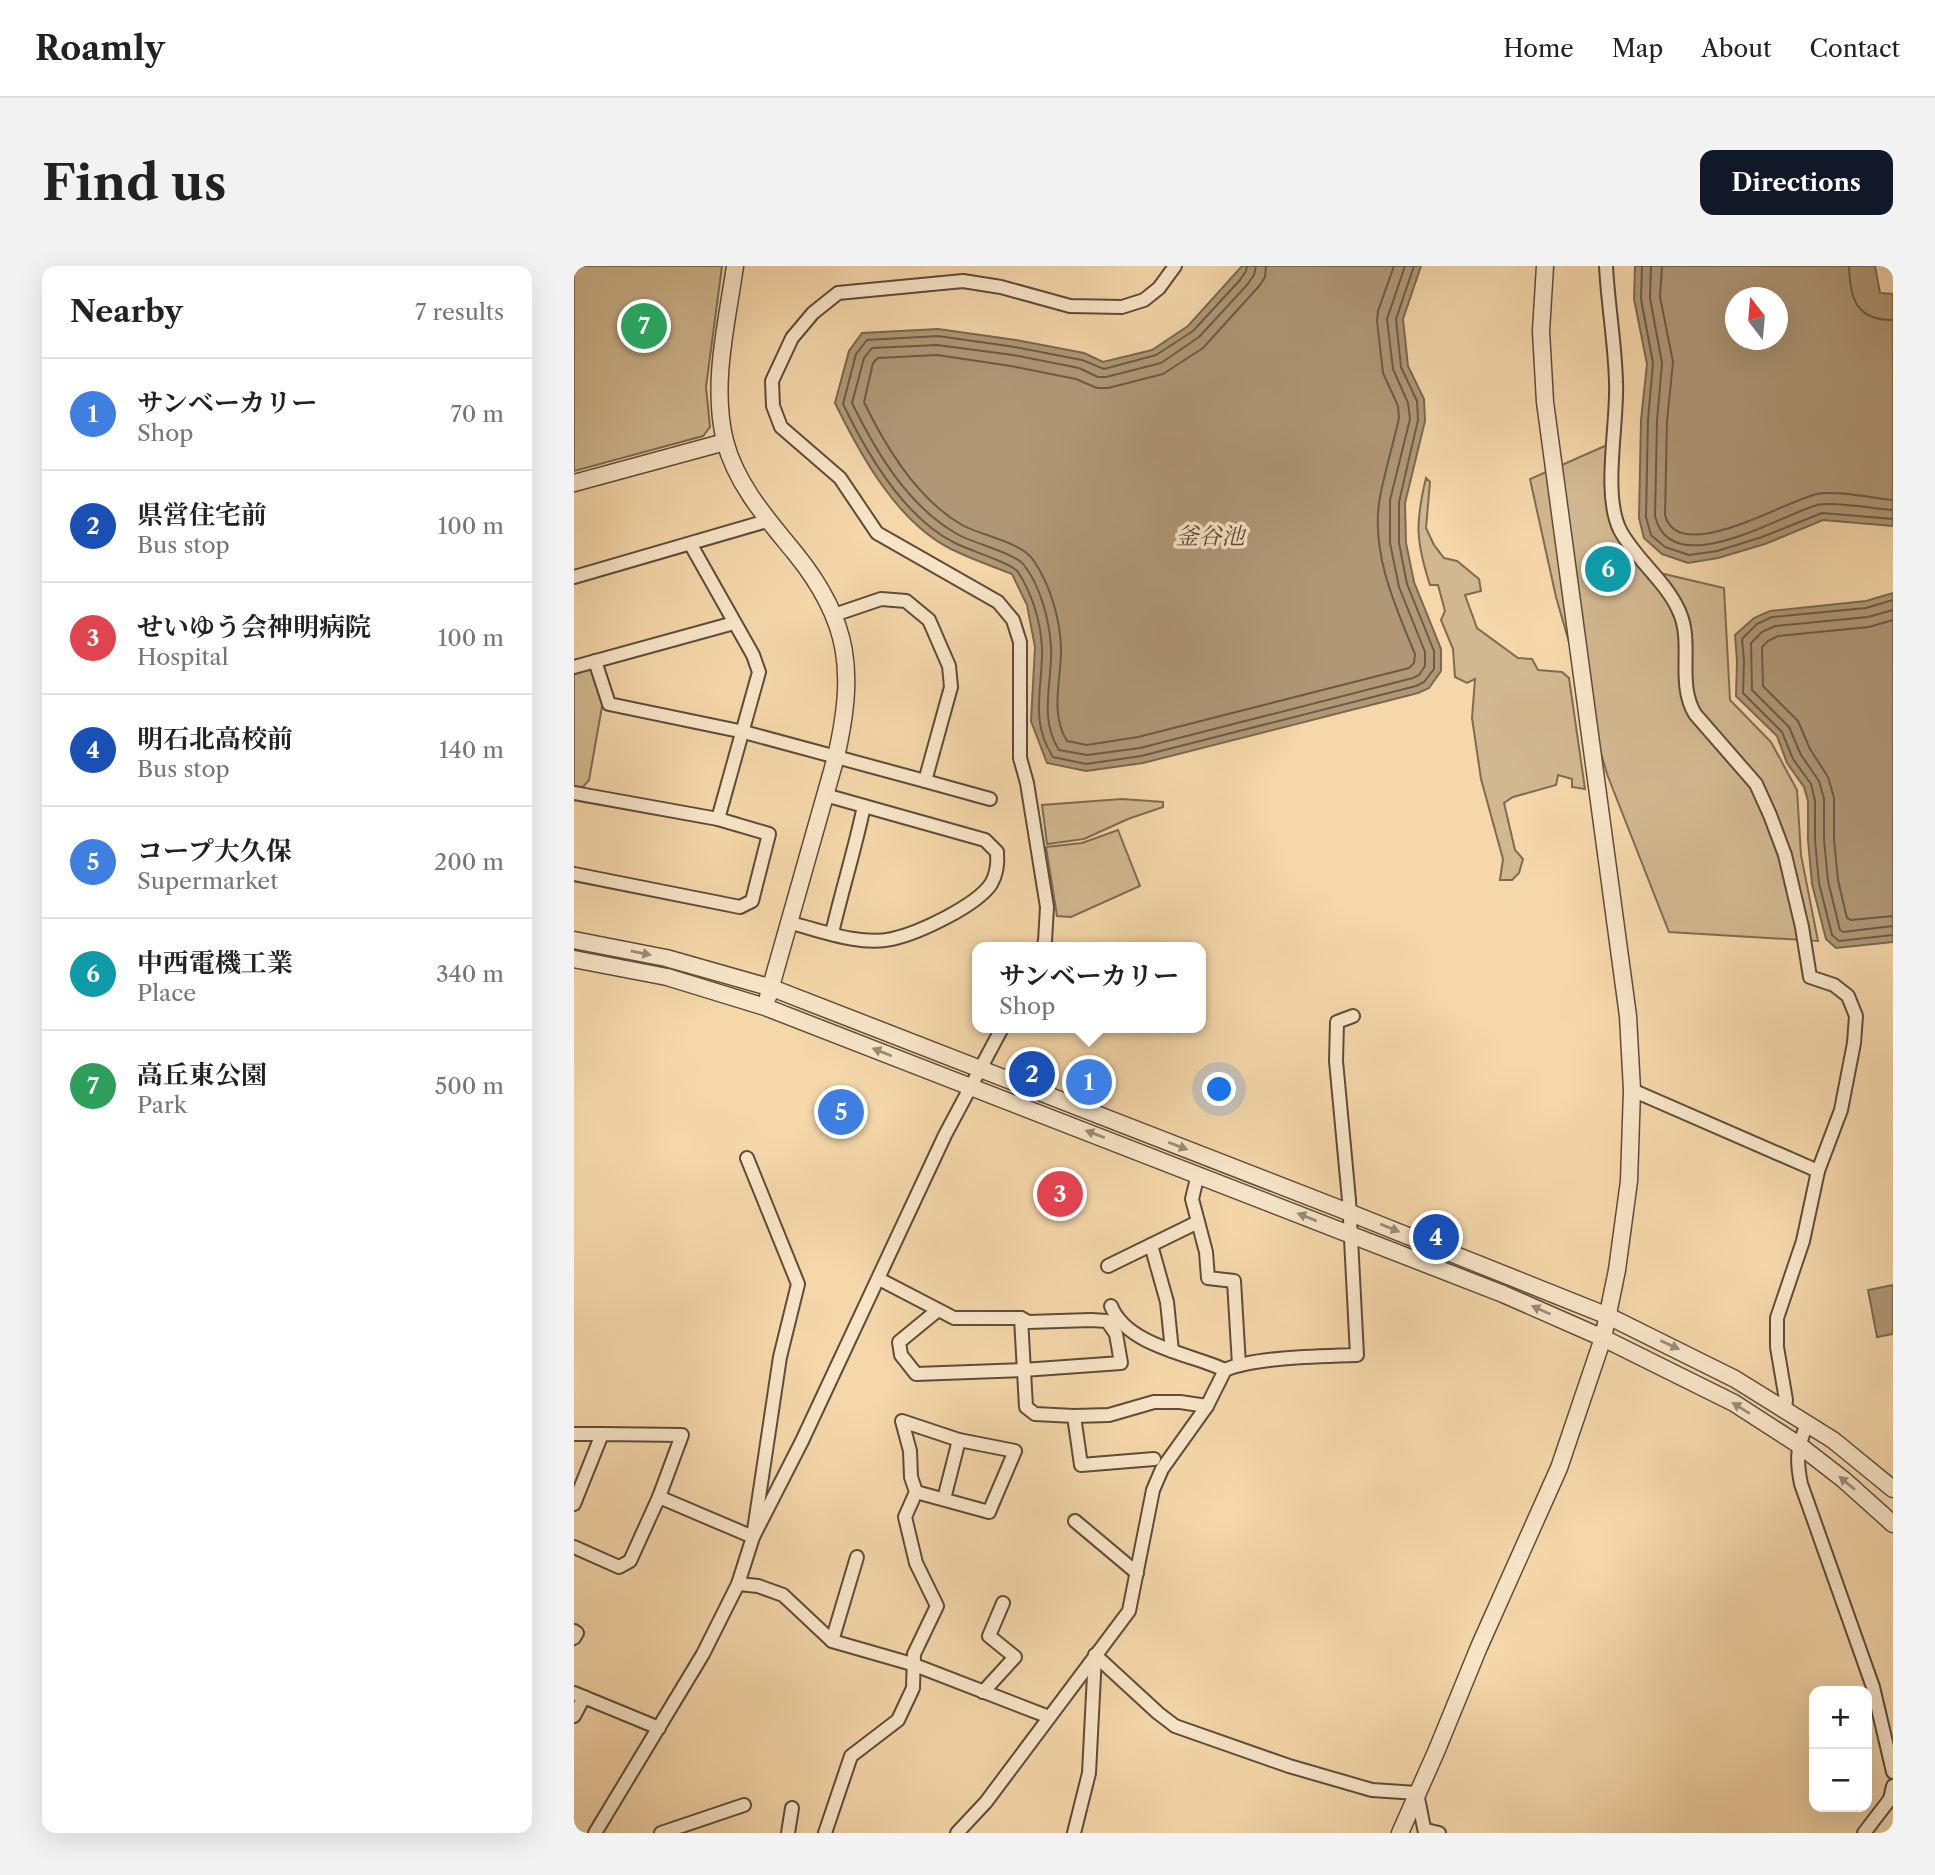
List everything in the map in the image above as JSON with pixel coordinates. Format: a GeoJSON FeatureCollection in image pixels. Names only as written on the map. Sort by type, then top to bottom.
{"type":"FeatureCollection","features":[{"type":"Feature","properties":{"kind":"street"},"geometry":{"type":"LineString","coordinates":[[735,266],[720,377],[719,406],[725,442],[742,481],[767,521],[820,585],[834,615],[845,649],[848,677],[836,757],[765,1007]]}},
{"type":"Feature","properties":{"kind":"street"},"geometry":{"type":"LineString","coordinates":[[1045,942],[1047,908],[1027,783],[1020,758],[1020,642],[1013,620],[998,602],[877,533],[840,478],[781,428],[773,406],[772,381],[792,338],[813,313],[838,293],[963,281],[1001,287],[1070,306],[1122,307],[1144,300],[1159,288],[1175,266]]}},
{"type":"Feature","properties":{"kind":"street"},"geometry":{"type":"LineString","coordinates":[[1400,1833],[1559,1468],[1603,1338],[1629,1181],[1632,1090],[1628,1016],[1545,402],[1541,331],[1545,266]]}},
{"type":"Feature","properties":{"kind":"street"},"geometry":{"type":"LineString","coordinates":[[1606,266],[1616,381],[1617,418],[1612,466],[1614,513],[1620,530],[1679,610],[1684,628],[1684,675],[1689,704],[1756,784],[1770,815],[1785,855],[1802,927],[1810,978],[1841,989],[1853,1004],[1856,1016],[1854,1042],[1841,1110],[1818,1171],[1804,1241],[1777,1318],[1777,1347],[1786,1400],[1785,1410]]}},
{"type":"Feature","properties":{"kind":"street"},"geometry":{"type":"LineString","coordinates":[[574,483],[725,442]]}},
{"type":"Feature","properties":{"kind":"street"},"geometry":{"type":"LineString","coordinates":[[574,577],[767,521]]}},
{"type":"Feature","properties":{"kind":"street"},"geometry":{"type":"LineString","coordinates":[[691,545],[753,655],[759,671],[718,819]]}},
{"type":"Feature","properties":{"kind":"street"},"geometry":{"type":"LineString","coordinates":[[834,615],[881,599],[906,601],[929,620],[949,666],[951,687],[925,780]]}},
{"type":"Feature","properties":{"kind":"street"},"geometry":{"type":"LineString","coordinates":[[574,667],[734,623]]}},
{"type":"Feature","properties":{"kind":"street"},"geometry":{"type":"LineString","coordinates":[[595,662],[609,704],[744,732],[990,799]]}},
{"type":"Feature","properties":{"kind":"street"},"geometry":{"type":"LineString","coordinates":[[574,793],[718,819],[769,834],[752,901],[740,907],[574,874]]}},
{"type":"Feature","properties":{"kind":"street"},"geometry":{"type":"LineString","coordinates":[[791,923],[858,939],[892,939],[946,918],[973,902],[991,883],[998,866],[997,852],[985,840],[825,795]]}},
{"type":"Feature","properties":{"kind":"street"},"geometry":{"type":"LineString","coordinates":[[832,933],[864,806]]}},
{"type":"Feature","properties":{"kind":"street"},"geometry":{"type":"LineString","coordinates":[[574,940],[666,958],[772,988],[1608,1316],[1735,1379],[1833,1440],[1893,1489]]}},
{"type":"Feature","properties":{"kind":"street"},"geometry":{"type":"LineString","coordinates":[[574,959],[667,977],[765,1007],[1503,1294],[1603,1338],[1734,1403],[1799,1445],[1844,1480],[1893,1524]]}},
{"type":"Feature","properties":{"kind":"street"},"geometry":{"type":"LineString","coordinates":[[1111,1306],[1115,1315],[1133,1332],[1172,1351],[1225,1370],[1239,1365],[1357,1355],[1336,1061],[1336,1022],[1353,1016]]}},
{"type":"Feature","properties":{"kind":"street"},"geometry":{"type":"LineString","coordinates":[[594,1833],[703,1654],[737,1584],[753,1537],[802,1441],[945,1135],[999,1033]]}},
{"type":"Feature","properties":{"kind":"street"},"geometry":{"type":"LineString","coordinates":[[1632,1090],[1818,1171]]}},
{"type":"Feature","properties":{"kind":"street"},"geometry":{"type":"LineString","coordinates":[[747,1158],[798,1284],[780,1357],[753,1537]]}},
{"type":"Feature","properties":{"kind":"street"},"geometry":{"type":"LineString","coordinates":[[1198,1174],[1192,1199],[1206,1252],[1208,1278],[1234,1281],[1239,1365]]}},
{"type":"Feature","properties":{"kind":"street"},"geometry":{"type":"LineString","coordinates":[[1108,1266],[1199,1222]]}},
{"type":"Feature","properties":{"kind":"street"},"geometry":{"type":"LineString","coordinates":[[1152,1245],[1167,1302],[1172,1351]]}},
{"type":"Feature","properties":{"kind":"street"},"geometry":{"type":"LineString","coordinates":[[879,1279],[954,1318],[1020,1318],[1028,1322],[1107,1321],[1116,1334],[1121,1363],[916,1374],[901,1355],[899,1342],[938,1310]]}},
{"type":"Feature","properties":{"kind":"street"},"geometry":{"type":"LineString","coordinates":[[1020,1318],[1026,1407],[1035,1415],[1109,1415],[1154,1402],[1207,1406]]}},
{"type":"Feature","properties":{"kind":"street"},"geometry":{"type":"LineString","coordinates":[[957,1833],[986,1801],[1129,1611],[1153,1490],[1162,1469],[1207,1406],[1225,1370]]}},
{"type":"Feature","properties":{"kind":"street"},"geometry":{"type":"LineString","coordinates":[[1074,1416],[1081,1465],[1154,1459]]}},
{"type":"Feature","properties":{"kind":"street"},"geometry":{"type":"LineString","coordinates":[[825,1833],[851,1756],[898,1720],[913,1688],[914,1654],[937,1606],[916,1563],[905,1517],[916,1492],[902,1421],[959,1440],[1015,1451],[989,1512],[916,1492]]}},
{"type":"Feature","properties":{"kind":"street"},"geometry":{"type":"LineString","coordinates":[[1807,1424],[1799,1445],[1797,1461],[1801,1485],[1873,1688],[1893,1772]]}},
{"type":"Feature","properties":{"kind":"street"},"geometry":{"type":"LineString","coordinates":[[574,1434],[682,1435],[659,1497],[630,1561],[619,1567],[574,1547]]}},
{"type":"Feature","properties":{"kind":"street"},"geometry":{"type":"LineString","coordinates":[[574,1504],[602,1434]]}},
{"type":"Feature","properties":{"kind":"street"},"geometry":{"type":"LineString","coordinates":[[944,1499],[959,1440]]}},
{"type":"Feature","properties":{"kind":"street"},"geometry":{"type":"LineString","coordinates":[[659,1497],[753,1537]]}},
{"type":"Feature","properties":{"kind":"street"},"geometry":{"type":"LineString","coordinates":[[1075,1521],[1137,1573]]}},
{"type":"Feature","properties":{"kind":"street"},"geometry":{"type":"LineString","coordinates":[[832,1640],[857,1557]]}},
{"type":"Feature","properties":{"kind":"street"},"geometry":{"type":"LineString","coordinates":[[737,1584],[758,1586],[783,1595],[832,1640],[912,1664],[1049,1717]]}},
{"type":"Feature","properties":{"kind":"street"},"geometry":{"type":"LineString","coordinates":[[983,1692],[1015,1657],[989,1636],[1003,1603]]}},
{"type":"Feature","properties":{"kind":"street"},"geometry":{"type":"LineString","coordinates":[[574,1631],[577,1633],[574,1638]]}},
{"type":"Feature","properties":{"kind":"street"},"geometry":{"type":"LineString","coordinates":[[1096,1655],[1175,1726],[1372,1790],[1417,1793]]}},
{"type":"Feature","properties":{"kind":"street"},"geometry":{"type":"LineString","coordinates":[[1074,1833],[1089,1773],[1096,1655]]}},
{"type":"Feature","properties":{"kind":"street"},"geometry":{"type":"LineString","coordinates":[[574,1716],[579,1695],[659,1728]]}},
{"type":"Feature","properties":{"kind":"street"},"geometry":{"type":"LineString","coordinates":[[1864,1833],[1890,1799],[1893,1786]]}},
{"type":"Feature","properties":{"kind":"street"},"geometry":{"type":"LineString","coordinates":[[1417,1793],[1425,1831],[1439,1833]]}},
{"type":"Feature","properties":{"kind":"street"},"geometry":{"type":"LineString","coordinates":[[662,1833],[744,1805]]}},
{"type":"Feature","properties":{"kind":"street"},"geometry":{"type":"LineString","coordinates":[[788,1833],[792,1808]]}},
{"type":"Feature","properties":{"kind":"shaded area"},"geometry":{"type":"Polygon","coordinates":[[[574,266],[722,266],[706,387],[710,427],[703,436],[574,471],[574,266]]]}},
{"type":"Feature","properties":{"kind":"shaded area"},"geometry":{"type":"Polygon","coordinates":[[[1607,445],[1620,531],[1660,573],[1724,588],[1730,700],[1771,742],[1797,790],[1801,855],[1818,941],[1669,932],[1607,774],[1556,597],[1530,479],[1607,445]]]}},
{"type":"Feature","properties":{"kind":"shaded area"},"geometry":{"type":"Polygon","coordinates":[[[1426,478],[1430,482],[1426,528],[1434,545],[1444,558],[1457,561],[1479,579],[1481,591],[1465,595],[1477,628],[1518,658],[1532,659],[1538,670],[1562,672],[1569,678],[1585,789],[1572,787],[1572,779],[1558,775],[1556,785],[1513,797],[1504,803],[1515,850],[1523,859],[1519,873],[1512,880],[1500,880],[1503,859],[1481,779],[1472,718],[1475,679],[1467,683],[1455,677],[1453,649],[1441,620],[1445,611],[1438,585],[1430,585],[1422,556],[1419,520],[1426,478]]]}},
{"type":"Feature","properties":{"kind":"shaded area"},"geometry":{"type":"Polygon","coordinates":[[[588,669],[595,671],[603,701],[589,780],[583,787],[574,786],[574,673],[588,669]]]}},
{"type":"Feature","properties":{"kind":"shaded area"},"geometry":{"type":"Polygon","coordinates":[[[1122,799],[1163,802],[1163,807],[1084,839],[1047,844],[1042,805],[1122,799]]]}},
{"type":"Feature","properties":{"kind":"shaded area"},"geometry":{"type":"Polygon","coordinates":[[[1118,830],[1140,886],[1071,917],[1057,916],[1046,847],[1082,843],[1118,830]]]}},
{"type":"Feature","properties":{"kind":"water","name":"釜谷池"},"geometry":{"type":"Polygon","coordinates":[[[1242,266],[1421,266],[1403,319],[1408,366],[1424,399],[1425,421],[1405,503],[1406,543],[1414,582],[1441,649],[1441,671],[1429,688],[1418,693],[1143,763],[1086,771],[1047,763],[1031,721],[1035,647],[1027,605],[1012,574],[959,553],[932,537],[897,505],[883,486],[856,444],[835,403],[849,351],[862,333],[938,329],[1084,353],[1103,362],[1152,350],[1188,326],[1242,266]]]}},
{"type":"Feature","properties":{"kind":"water"},"geometry":{"type":"Polygon","coordinates":[[[1635,266],[1875,266],[1880,293],[1893,294],[1893,526],[1823,520],[1765,544],[1718,558],[1688,563],[1662,554],[1644,538],[1639,518],[1641,420],[1647,364],[1634,299],[1635,266]]]}},
{"type":"Feature","properties":{"kind":"water"},"geometry":{"type":"Polygon","coordinates":[[[1893,593],[1893,942],[1836,948],[1826,939],[1812,884],[1808,801],[1804,787],[1787,763],[1777,736],[1736,696],[1735,635],[1754,618],[1770,611],[1866,601],[1893,593]]]}},
{"type":"Feature","properties":{"kind":"water"},"geometry":{"type":"Polygon","coordinates":[[[1893,1285],[1893,1334],[1877,1337],[1868,1290],[1893,1285]]]}},
{"type":"Feature","properties":{"kind":"place","name":"高丘東公園"},"geometry":{"type":"Point","coordinates":[644,326]}},
{"type":"Feature","properties":{"kind":"place","name":"中西電機工業"},"geometry":{"type":"Point","coordinates":[1608,569]}},
{"type":"Feature","properties":{"kind":"place","name":"県営住宅前"},"geometry":{"type":"Point","coordinates":[1032,1074]}},
{"type":"Feature","properties":{"kind":"place","name":"サンベーカリー"},"geometry":{"type":"Point","coordinates":[1089,1082]}},
{"type":"Feature","properties":{"kind":"place","name":"コープ大久保"},"geometry":{"type":"Point","coordinates":[841,1112]}},
{"type":"Feature","properties":{"kind":"place","name":"せいゆう会神明病院"},"geometry":{"type":"Point","coordinates":[1060,1194]}},
{"type":"Feature","properties":{"kind":"place","name":"明石北高校前"},"geometry":{"type":"Point","coordinates":[1436,1237]}}]}
